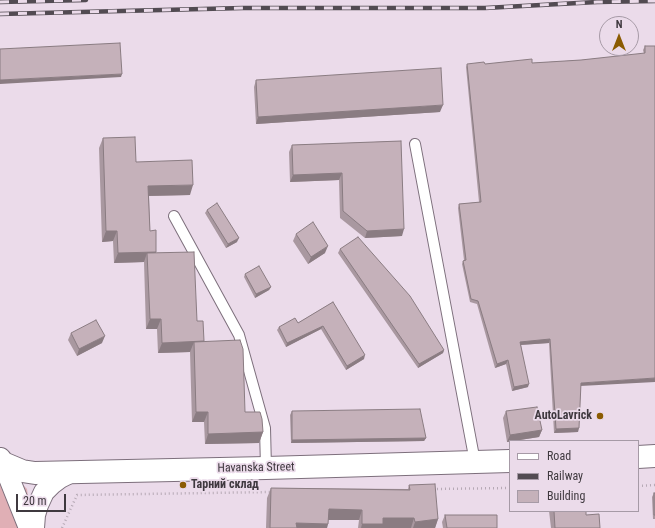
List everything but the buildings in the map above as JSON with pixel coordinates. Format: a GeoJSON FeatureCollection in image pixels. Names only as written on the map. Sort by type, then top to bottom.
{"type":"FeatureCollection","features":[{"type":"Feature","properties":{"kind":"street"},"geometry":{"type":"LineString","coordinates":[[639,457],[655,456]]}},
{"type":"Feature","properties":{"kind":"street","name":"Havanska Street"},"geometry":{"type":"LineString","coordinates":[[2,461],[22,471],[72,472],[266,468],[509,460]]}},
{"type":"Feature","properties":{"kind":"street"},"geometry":{"type":"LineString","coordinates":[[2,461],[29,528]]}},
{"type":"Feature","properties":{"kind":"street"},"geometry":{"type":"LineString","coordinates":[[34,528],[35,515],[44,492],[60,478],[72,472]]}},
{"type":"Feature","properties":{"kind":"lane"},"geometry":{"type":"LineString","coordinates":[[415,144],[476,462]]}},
{"type":"Feature","properties":{"kind":"lane"},"geometry":{"type":"LineString","coordinates":[[174,216],[240,335],[264,428],[266,468]]}},
{"type":"Feature","properties":{"kind":"path"},"geometry":{"type":"LineString","coordinates":[[639,486],[655,485]]}},
{"type":"Feature","properties":{"kind":"path"},"geometry":{"type":"LineString","coordinates":[[431,489],[509,488]]}},
{"type":"Feature","properties":{"kind":"path"},"geometry":{"type":"LineString","coordinates":[[62,528],[77,495],[274,492]]}},
{"type":"Feature","properties":{"kind":"shaded area"},"geometry":{"type":"Polygon","coordinates":[[[0,461],[27,489],[32,528],[0,528],[0,461]]]}},
{"type":"Feature","properties":{"kind":"railway"},"geometry":{"type":"LineString","coordinates":[[0,2],[86,0]]}},
{"type":"Feature","properties":{"kind":"railway"},"geometry":{"type":"LineString","coordinates":[[0,14],[243,8],[485,8],[597,2],[655,1]]}},
{"type":"Feature","properties":{"kind":"place","name":"AutoLavrick"},"geometry":{"type":"Point","coordinates":[600,416]}},
{"type":"Feature","properties":{"kind":"place","name":"Тарний склад"},"geometry":{"type":"Point","coordinates":[183,485]}}]}
